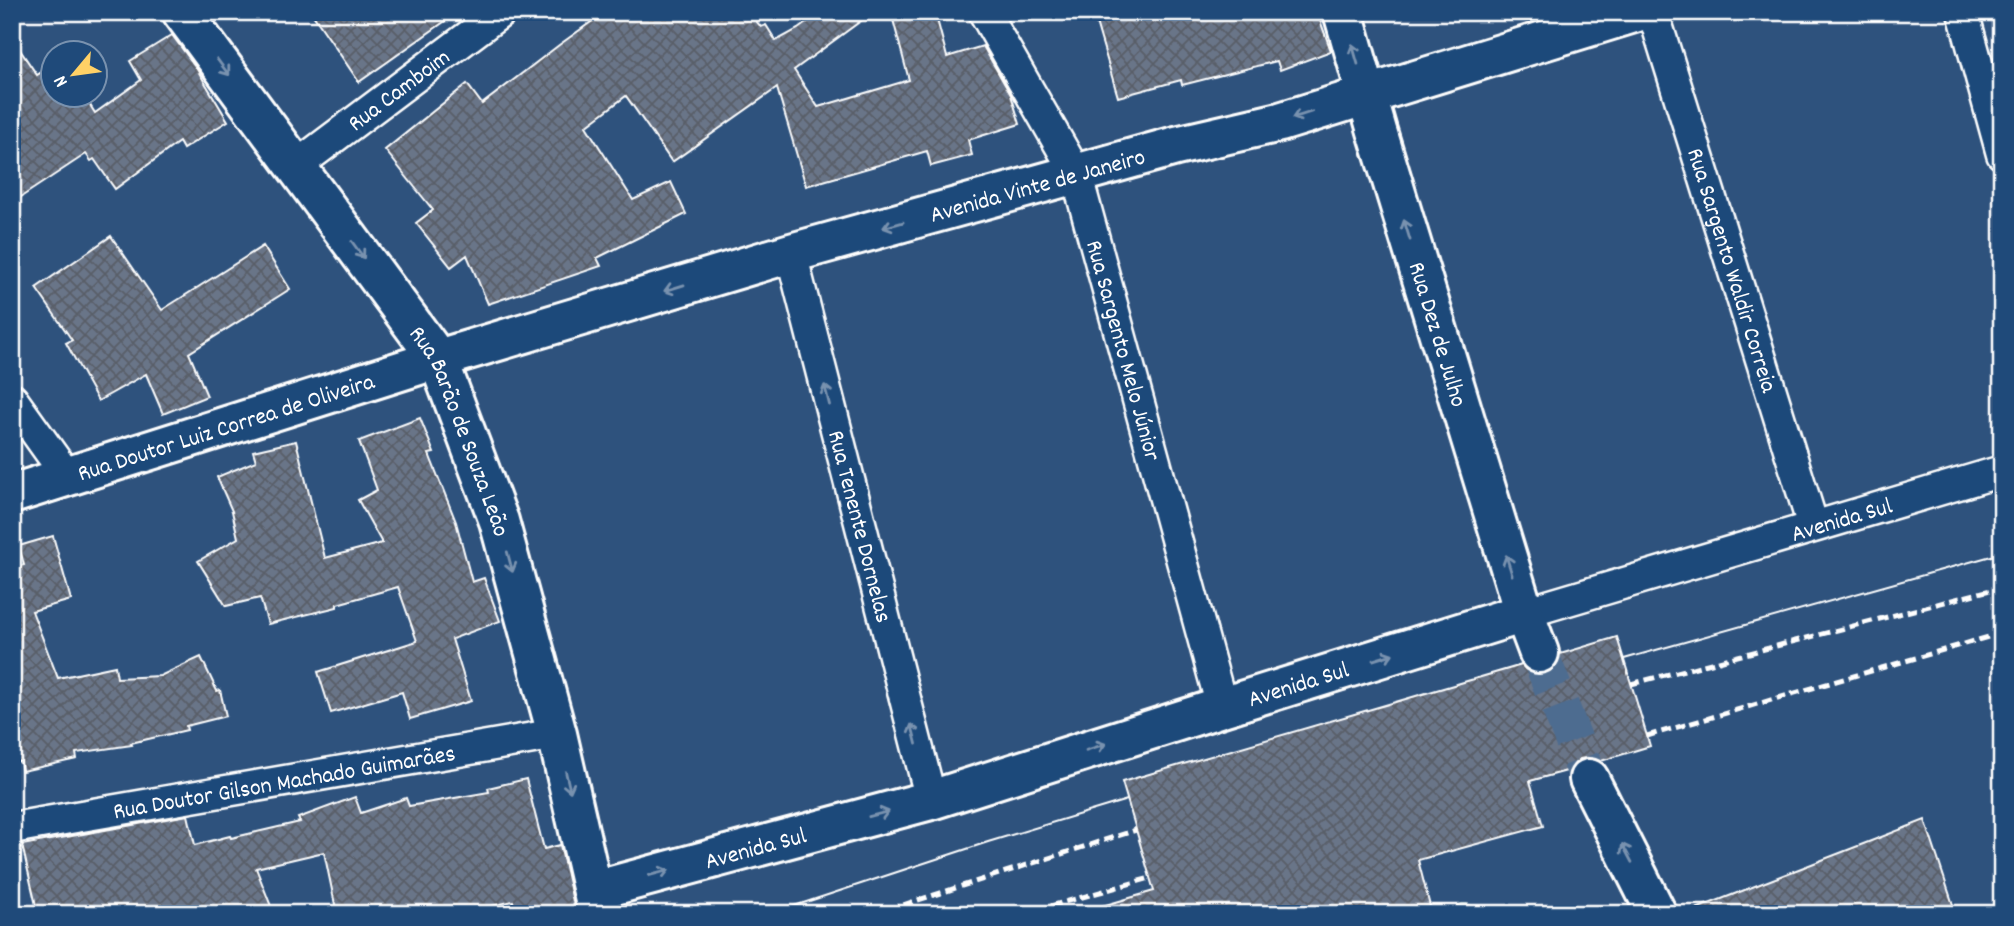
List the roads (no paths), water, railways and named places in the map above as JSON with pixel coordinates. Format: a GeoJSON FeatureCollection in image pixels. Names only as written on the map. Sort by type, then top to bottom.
{"type":"FeatureCollection","features":[{"type":"Feature","properties":{"kind":"street","name":"Rua Barão de Souza Leão"},"geometry":{"type":"LineString","coordinates":[[182,12],[438,359],[499,520],[557,734],[596,902]]}},
{"type":"Feature","properties":{"kind":"street","name":"Rua Camboim"},"geometry":{"type":"LineString","coordinates":[[296,166],[501,12]]}},
{"type":"Feature","properties":{"kind":"street","name":"Rua Sargento Melo Júnior"},"geometry":{"type":"LineString","coordinates":[[984,12],[1076,173],[1222,707]]}},
{"type":"Feature","properties":{"kind":"street","name":"Rua Dez de Julho"},"geometry":{"type":"LineString","coordinates":[[1343,12],[1524,614],[1539,653]]}},
{"type":"Feature","properties":{"kind":"street","name":"Avenida Vinte de Janeiro"},"geometry":{"type":"LineString","coordinates":[[438,359],[791,253],[1176,146],[1280,122],[1637,12]]}},
{"type":"Feature","properties":{"kind":"street","name":"Rua Sargento Waldir Correia"},"geometry":{"type":"LineString","coordinates":[[1653,12],[1813,527]]}},
{"type":"Feature","properties":{"kind":"street"},"geometry":{"type":"LineString","coordinates":[[1963,12],[2002,154]]}},
{"type":"Feature","properties":{"kind":"street","name":"Rua Tenente Dornelas"},"geometry":{"type":"LineString","coordinates":[[791,253],[931,800]]}},
{"type":"Feature","properties":{"kind":"street","name":"Rua Doutor Luiz Correa de Oliveira"},"geometry":{"type":"LineString","coordinates":[[12,494],[438,359]]}},
{"type":"Feature","properties":{"kind":"street"},"geometry":{"type":"LineString","coordinates":[[12,399],[67,476]]}},
{"type":"Feature","properties":{"kind":"street","name":"Avenida Sul"},"geometry":{"type":"LineString","coordinates":[[596,902],[1524,614],[2002,471]]}},
{"type":"Feature","properties":{"kind":"street","name":"Rua Doutor Gilson Machado Guimarães"},"geometry":{"type":"LineString","coordinates":[[12,828],[557,734]]}},
{"type":"Feature","properties":{"kind":"street"},"geometry":{"type":"LineString","coordinates":[[1589,779],[1657,914]]}},
{"type":"Feature","properties":{"kind":"tunnel"},"geometry":{"type":"LineString","coordinates":[[1539,653],[1589,779]]}},
{"type":"Feature","properties":{"kind":"tram line"},"geometry":{"type":"LineString","coordinates":[[1624,659],[2002,553]]}},
{"type":"Feature","properties":{"kind":"tram line"},"geometry":{"type":"LineString","coordinates":[[770,914],[988,842],[1127,800]]}},
{"type":"Feature","properties":{"kind":"railway"},"geometry":{"type":"LineString","coordinates":[[1631,684],[2002,587]]}},
{"type":"Feature","properties":{"kind":"railway"},"geometry":{"type":"LineString","coordinates":[[1647,736],[2002,633]]}},
{"type":"Feature","properties":{"kind":"railway"},"geometry":{"type":"LineString","coordinates":[[875,914],[1136,830]]}},
{"type":"Feature","properties":{"kind":"railway"},"geometry":{"type":"LineString","coordinates":[[1022,914],[1150,878]]}}]}
